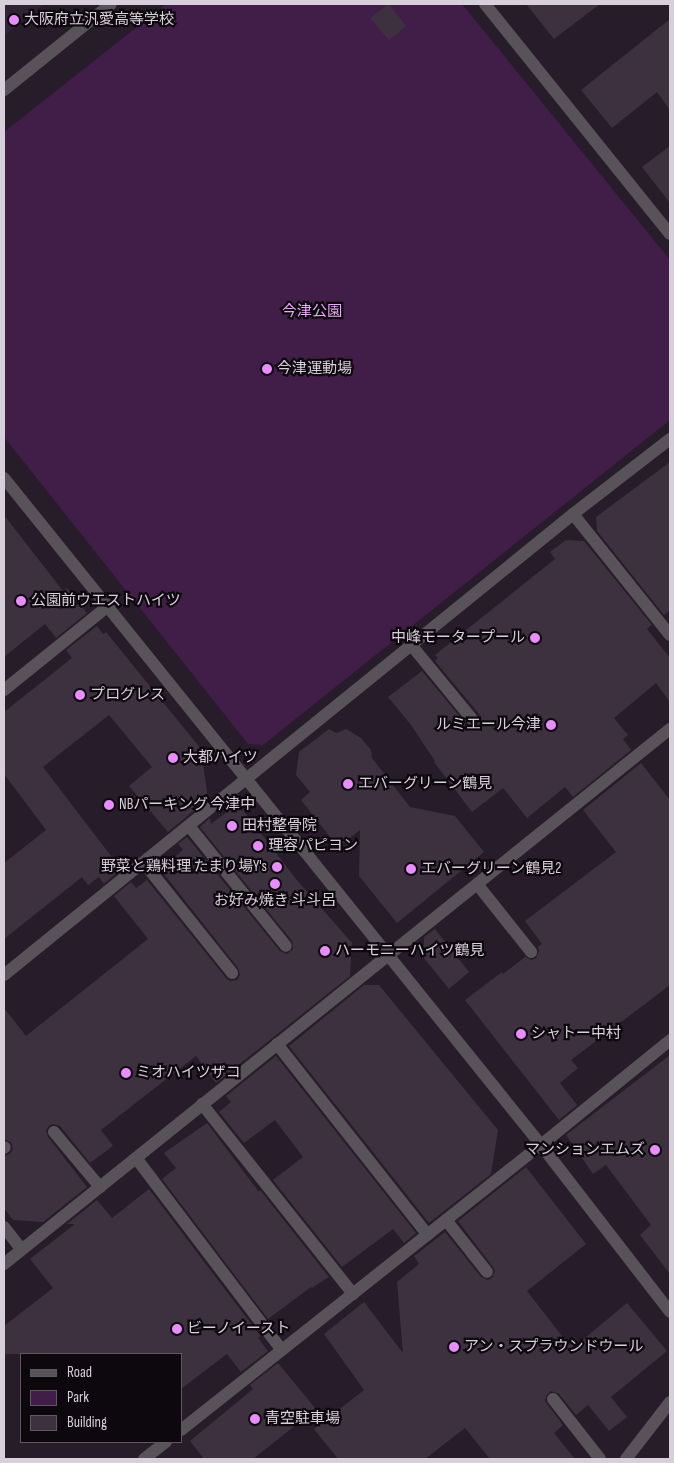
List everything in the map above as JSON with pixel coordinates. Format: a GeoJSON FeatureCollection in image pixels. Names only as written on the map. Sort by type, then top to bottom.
{"type":"FeatureCollection","features":[{"type":"Feature","properties":{"kind":"street"},"geometry":{"type":"LineString","coordinates":[[4,90],[111,4]]}},
{"type":"Feature","properties":{"kind":"street"},"geometry":{"type":"LineString","coordinates":[[485,4],[670,234]]}},
{"type":"Feature","properties":{"kind":"street"},"geometry":{"type":"LineString","coordinates":[[4,975],[573,514],[670,438]]}},
{"type":"Feature","properties":{"kind":"street"},"geometry":{"type":"LineString","coordinates":[[4,478],[542,1145],[670,1312]]}},
{"type":"Feature","properties":{"kind":"street"},"geometry":{"type":"LineString","coordinates":[[573,514],[670,635]]}},
{"type":"Feature","properties":{"kind":"street"},"geometry":{"type":"LineString","coordinates":[[4,690],[108,606]]}},
{"type":"Feature","properties":{"kind":"street"},"geometry":{"type":"LineString","coordinates":[[412,646],[472,719]]}},
{"type":"Feature","properties":{"kind":"street"},"geometry":{"type":"LineString","coordinates":[[4,1264],[670,729]]}},
{"type":"Feature","properties":{"kind":"street"},"geometry":{"type":"LineString","coordinates":[[189,826],[286,946]]}},
{"type":"Feature","properties":{"kind":"street"},"geometry":{"type":"LineString","coordinates":[[144,862],[232,973]]}},
{"type":"Feature","properties":{"kind":"street"},"geometry":{"type":"LineString","coordinates":[[477,884],[531,952]]}},
{"type":"Feature","properties":{"kind":"street"},"geometry":{"type":"LineString","coordinates":[[182,1429],[542,1145],[670,1040]]}},
{"type":"Feature","properties":{"kind":"street"},"geometry":{"type":"LineString","coordinates":[[277,1044],[428,1235]]}},
{"type":"Feature","properties":{"kind":"street"},"geometry":{"type":"LineString","coordinates":[[202,1104],[353,1294]]}},
{"type":"Feature","properties":{"kind":"street"},"geometry":{"type":"LineString","coordinates":[[54,1132],[100,1187]]}},
{"type":"Feature","properties":{"kind":"street"},"geometry":{"type":"LineString","coordinates":[[136,1158],[282,1350]]}},
{"type":"Feature","properties":{"kind":"street"},"geometry":{"type":"LineString","coordinates":[[446,1220],[487,1272]]}},
{"type":"Feature","properties":{"kind":"street"},"geometry":{"type":"LineString","coordinates":[[4,1227],[21,1249]]}},
{"type":"Feature","properties":{"kind":"street"},"geometry":{"type":"LineString","coordinates":[[553,1399],[600,1459]]}},
{"type":"Feature","properties":{"kind":"street"},"geometry":{"type":"LineString","coordinates":[[626,1459],[670,1402]]}},
{"type":"Feature","properties":{"kind":"street"},"geometry":{"type":"LineString","coordinates":[[144,1459],[165,1443]]}},
{"type":"Feature","properties":{"kind":"shaded area","name":"大阪府立汎愛高等学校"},"geometry":{"type":"Polygon","coordinates":[[[4,4],[44,4],[4,36],[4,4]]]}},
{"type":"Feature","properties":{"kind":"green space","name":"今津公園"},"geometry":{"type":"Polygon","coordinates":[[[166,4],[462,4],[670,260],[670,420],[263,745],[248,744],[4,437],[4,132],[166,4]]]}},
{"type":"Feature","properties":{"kind":"building"},"geometry":{"type":"Polygon","coordinates":[[[389,4],[406,26],[389,40],[370,18],[389,4]]]}},
{"type":"Feature","properties":{"kind":"building"},"geometry":{"type":"Polygon","coordinates":[[[526,4],[600,4],[554,39],[526,4]]]}},
{"type":"Feature","properties":{"kind":"building"},"geometry":{"type":"Polygon","coordinates":[[[670,19],[670,110],[657,92],[612,128],[581,90],[670,19]]]}},
{"type":"Feature","properties":{"kind":"building"},"geometry":{"type":"Polygon","coordinates":[[[670,146],[670,203],[642,167],[670,146]]]}},
{"type":"Feature","properties":{"kind":"building"},"geometry":{"type":"Polygon","coordinates":[[[670,462],[670,611],[664,615],[597,531],[596,517],[670,462]]]}},
{"type":"Feature","properties":{"kind":"building"},"geometry":{"type":"Polygon","coordinates":[[[4,515],[63,591],[67,588],[87,613],[56,638],[45,624],[4,657],[4,515]]]}},
{"type":"Feature","properties":{"kind":"building"},"geometry":{"type":"Polygon","coordinates":[[[566,540],[584,541],[652,625],[647,629],[670,658],[670,702],[656,683],[614,718],[628,735],[623,739],[631,750],[573,797],[565,787],[527,818],[503,788],[472,812],[434,762],[411,725],[388,697],[422,671],[466,724],[473,727],[477,725],[480,718],[479,714],[435,661],[438,658],[435,655],[555,559],[550,552],[566,540]]]}},
{"type":"Feature","properties":{"kind":"building"},"geometry":{"type":"Polygon","coordinates":[[[97,626],[103,634],[106,632],[201,749],[208,799],[168,832],[129,786],[152,767],[109,715],[43,767],[121,869],[104,884],[99,877],[88,885],[82,877],[4,939],[4,863],[46,830],[4,774],[4,712],[72,658],[66,650],[97,626]]]}},
{"type":"Feature","properties":{"kind":"building"},"geometry":{"type":"Polygon","coordinates":[[[329,729],[336,733],[346,729],[361,738],[371,750],[372,758],[410,807],[455,816],[484,852],[397,923],[359,876],[360,830],[338,847],[301,800],[310,792],[296,775],[299,752],[329,729]]]}},
{"type":"Feature","properties":{"kind":"building"},"geometry":{"type":"Polygon","coordinates":[[[641,763],[670,800],[670,985],[571,1060],[578,1068],[560,1083],[577,1105],[559,1120],[465,1000],[525,957],[532,960],[536,958],[539,951],[538,947],[542,944],[525,921],[616,852],[583,810],[641,763]]]}},
{"type":"Feature","properties":{"kind":"building"},"geometry":{"type":"Polygon","coordinates":[[[232,808],[243,810],[296,879],[352,943],[350,976],[216,1083],[196,1056],[101,1130],[113,1146],[90,1163],[60,1126],[53,1124],[49,1126],[46,1130],[48,1137],[87,1187],[43,1222],[13,1220],[4,1208],[4,1156],[10,1154],[13,1149],[11,1142],[4,1139],[4,1008],[26,1036],[148,939],[114,896],[131,882],[136,888],[147,880],[226,978],[230,981],[237,980],[240,975],[238,968],[160,869],[183,850],[178,844],[187,837],[280,951],[287,954],[293,949],[292,941],[200,827],[210,818],[211,824],[232,808]]]}},
{"type":"Feature","properties":{"kind":"building"},"geometry":{"type":"Polygon","coordinates":[[[435,929],[469,972],[449,989],[424,958],[424,937],[435,929]]]}},
{"type":"Feature","properties":{"kind":"building"},"geometry":{"type":"Polygon","coordinates":[[[364,985],[379,985],[498,1130],[491,1174],[429,1223],[289,1046],[364,985]]]}},
{"type":"Feature","properties":{"kind":"building"},"geometry":{"type":"Polygon","coordinates":[[[670,1055],[670,1274],[640,1235],[651,1225],[606,1165],[593,1174],[566,1135],[670,1055]]]}},
{"type":"Feature","properties":{"kind":"building"},"geometry":{"type":"Polygon","coordinates":[[[276,1056],[416,1233],[404,1243],[393,1229],[342,1267],[273,1180],[303,1157],[275,1120],[244,1143],[219,1112],[231,1102],[226,1096],[276,1056]]]}},
{"type":"Feature","properties":{"kind":"building"},"geometry":{"type":"Polygon","coordinates":[[[207,1123],[259,1192],[260,1190],[329,1277],[311,1287],[268,1319],[162,1179],[176,1168],[164,1153],[207,1123]]]}},
{"type":"Feature","properties":{"kind":"building"},"geometry":{"type":"Polygon","coordinates":[[[526,1167],[586,1244],[527,1291],[569,1345],[571,1343],[574,1347],[627,1303],[667,1351],[611,1397],[627,1417],[609,1431],[588,1405],[576,1415],[559,1394],[551,1391],[546,1396],[545,1401],[563,1425],[554,1433],[575,1459],[490,1459],[465,1428],[425,1459],[338,1459],[314,1429],[364,1390],[324,1334],[364,1302],[403,1353],[397,1282],[419,1264],[414,1256],[445,1232],[481,1277],[488,1280],[492,1278],[495,1271],[493,1267],[458,1221],[526,1167]]]}},
{"type":"Feature","properties":{"kind":"building"},"geometry":{"type":"Polygon","coordinates":[[[149,1189],[261,1336],[258,1338],[268,1351],[241,1372],[227,1354],[182,1388],[182,1353],[4,1354],[4,1326],[53,1288],[30,1259],[75,1224],[67,1224],[97,1200],[112,1218],[149,1189]]]}},
{"type":"Feature","properties":{"kind":"building"},"geometry":{"type":"Polygon","coordinates":[[[278,1363],[316,1409],[253,1459],[204,1459],[190,1441],[253,1389],[250,1385],[278,1363]]]}},
{"type":"Feature","properties":{"kind":"place","name":"大阪府立汎愛高等学校"},"geometry":{"type":"Point","coordinates":[14,20]}},
{"type":"Feature","properties":{"kind":"place","name":"今津運動場"},"geometry":{"type":"Point","coordinates":[267,369]}},
{"type":"Feature","properties":{"kind":"place","name":"公園前ウエストハイツ"},"geometry":{"type":"Point","coordinates":[21,601]}},
{"type":"Feature","properties":{"kind":"place","name":"中峰モータープール"},"geometry":{"type":"Point","coordinates":[535,638]}},
{"type":"Feature","properties":{"kind":"place","name":"プログレス"},"geometry":{"type":"Point","coordinates":[80,695]}},
{"type":"Feature","properties":{"kind":"place","name":"ルミエール今津"},"geometry":{"type":"Point","coordinates":[551,725]}},
{"type":"Feature","properties":{"kind":"place","name":"大都ハイツ"},"geometry":{"type":"Point","coordinates":[173,758]}},
{"type":"Feature","properties":{"kind":"place","name":"エバーグリーン鶴見"},"geometry":{"type":"Point","coordinates":[348,784]}},
{"type":"Feature","properties":{"kind":"place","name":"NBパーキング 今津中"},"geometry":{"type":"Point","coordinates":[109,805]}},
{"type":"Feature","properties":{"kind":"place","name":"田村整骨院"},"geometry":{"type":"Point","coordinates":[232,826]}},
{"type":"Feature","properties":{"kind":"place","name":"理容パピヨン"},"geometry":{"type":"Point","coordinates":[258,846]}},
{"type":"Feature","properties":{"kind":"place","name":"野菜と鶏料理 たまり場Y's"},"geometry":{"type":"Point","coordinates":[277,867]}},
{"type":"Feature","properties":{"kind":"place","name":"エバーグリーン鶴見2"},"geometry":{"type":"Point","coordinates":[411,869]}},
{"type":"Feature","properties":{"kind":"place","name":"お好み焼き 斗斗呂"},"geometry":{"type":"Point","coordinates":[275,884]}},
{"type":"Feature","properties":{"kind":"place","name":"ハーモニーハイツ鶴見"},"geometry":{"type":"Point","coordinates":[325,951]}},
{"type":"Feature","properties":{"kind":"place","name":"シャトー中村"},"geometry":{"type":"Point","coordinates":[521,1034]}},
{"type":"Feature","properties":{"kind":"place","name":"ミオハイツザコ"},"geometry":{"type":"Point","coordinates":[126,1073]}},
{"type":"Feature","properties":{"kind":"place","name":"マンションエムズ"},"geometry":{"type":"Point","coordinates":[655,1150]}},
{"type":"Feature","properties":{"kind":"place","name":"ビーノイースト"},"geometry":{"type":"Point","coordinates":[177,1329]}},
{"type":"Feature","properties":{"kind":"place","name":"アン・スプラウンドウール"},"geometry":{"type":"Point","coordinates":[454,1347]}},
{"type":"Feature","properties":{"kind":"place","name":"青空駐車場"},"geometry":{"type":"Point","coordinates":[255,1419]}}]}
